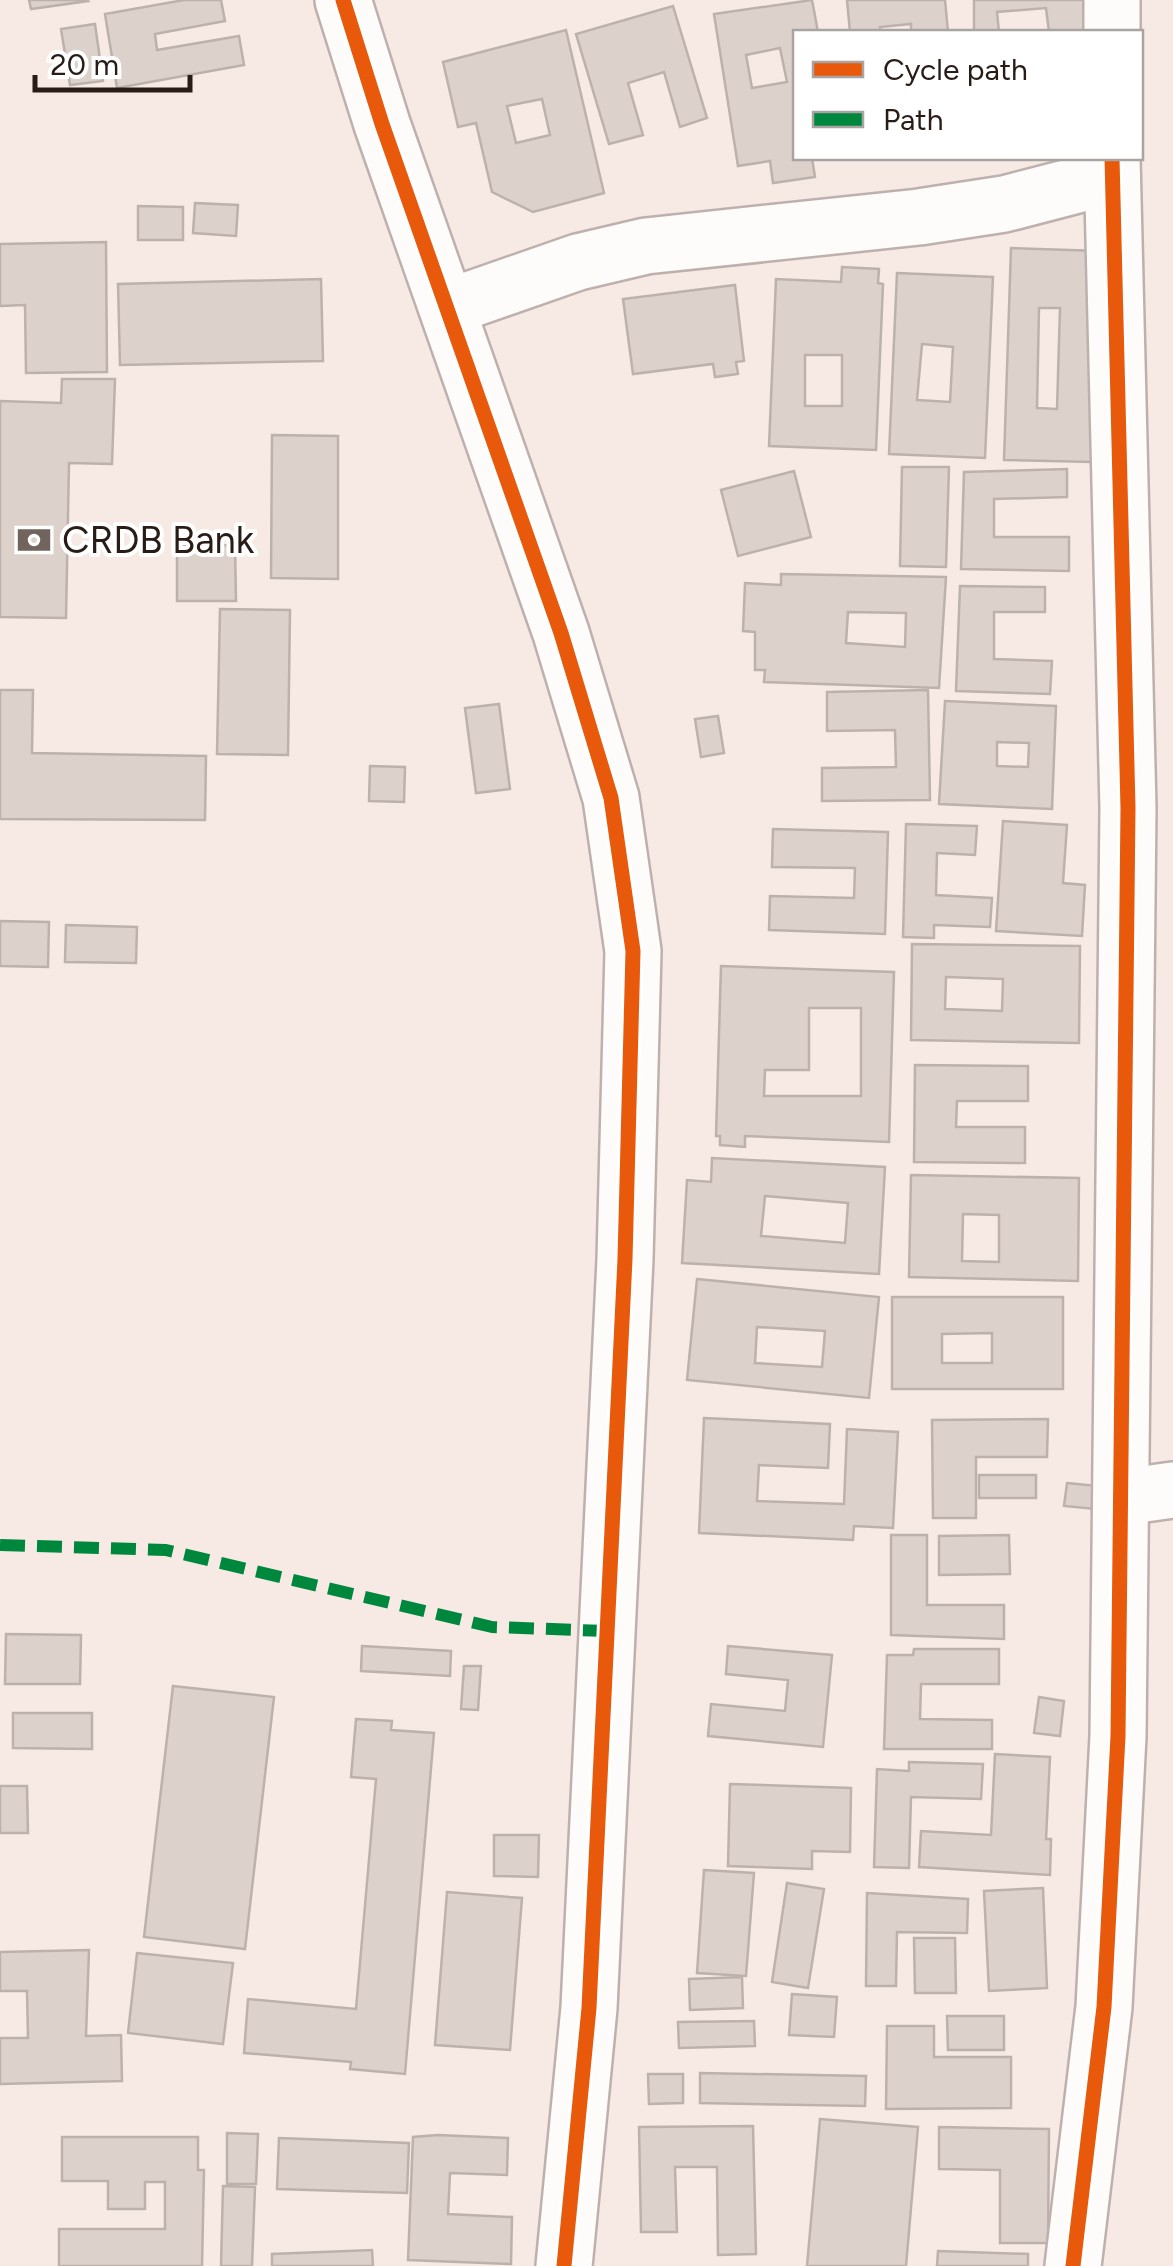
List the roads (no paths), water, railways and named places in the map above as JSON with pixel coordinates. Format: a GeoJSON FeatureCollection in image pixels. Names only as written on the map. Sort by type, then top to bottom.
{"type":"FeatureCollection","features":[{"type":"Feature","properties":{"kind":"street"},"geometry":{"type":"LineString","coordinates":[[343,0],[382,124],[562,633],[610,798],[634,951],[625,1258],[588,2008],[564,2266]]}},
{"type":"Feature","properties":{"kind":"street"},"geometry":{"type":"LineString","coordinates":[[1112,0],[1112,30]]}},
{"type":"Feature","properties":{"kind":"street"},"geometry":{"type":"LineString","coordinates":[[449,307],[578,262],[646,246],[919,217],[1004,204],[1112,166],[1148,1494],[1118,1736],[1104,2007],[1073,2266]]}},
{"type":"Feature","properties":{"kind":"place","name":"CRDB Bank"},"geometry":{"type":"Point","coordinates":[34,540]}}]}
